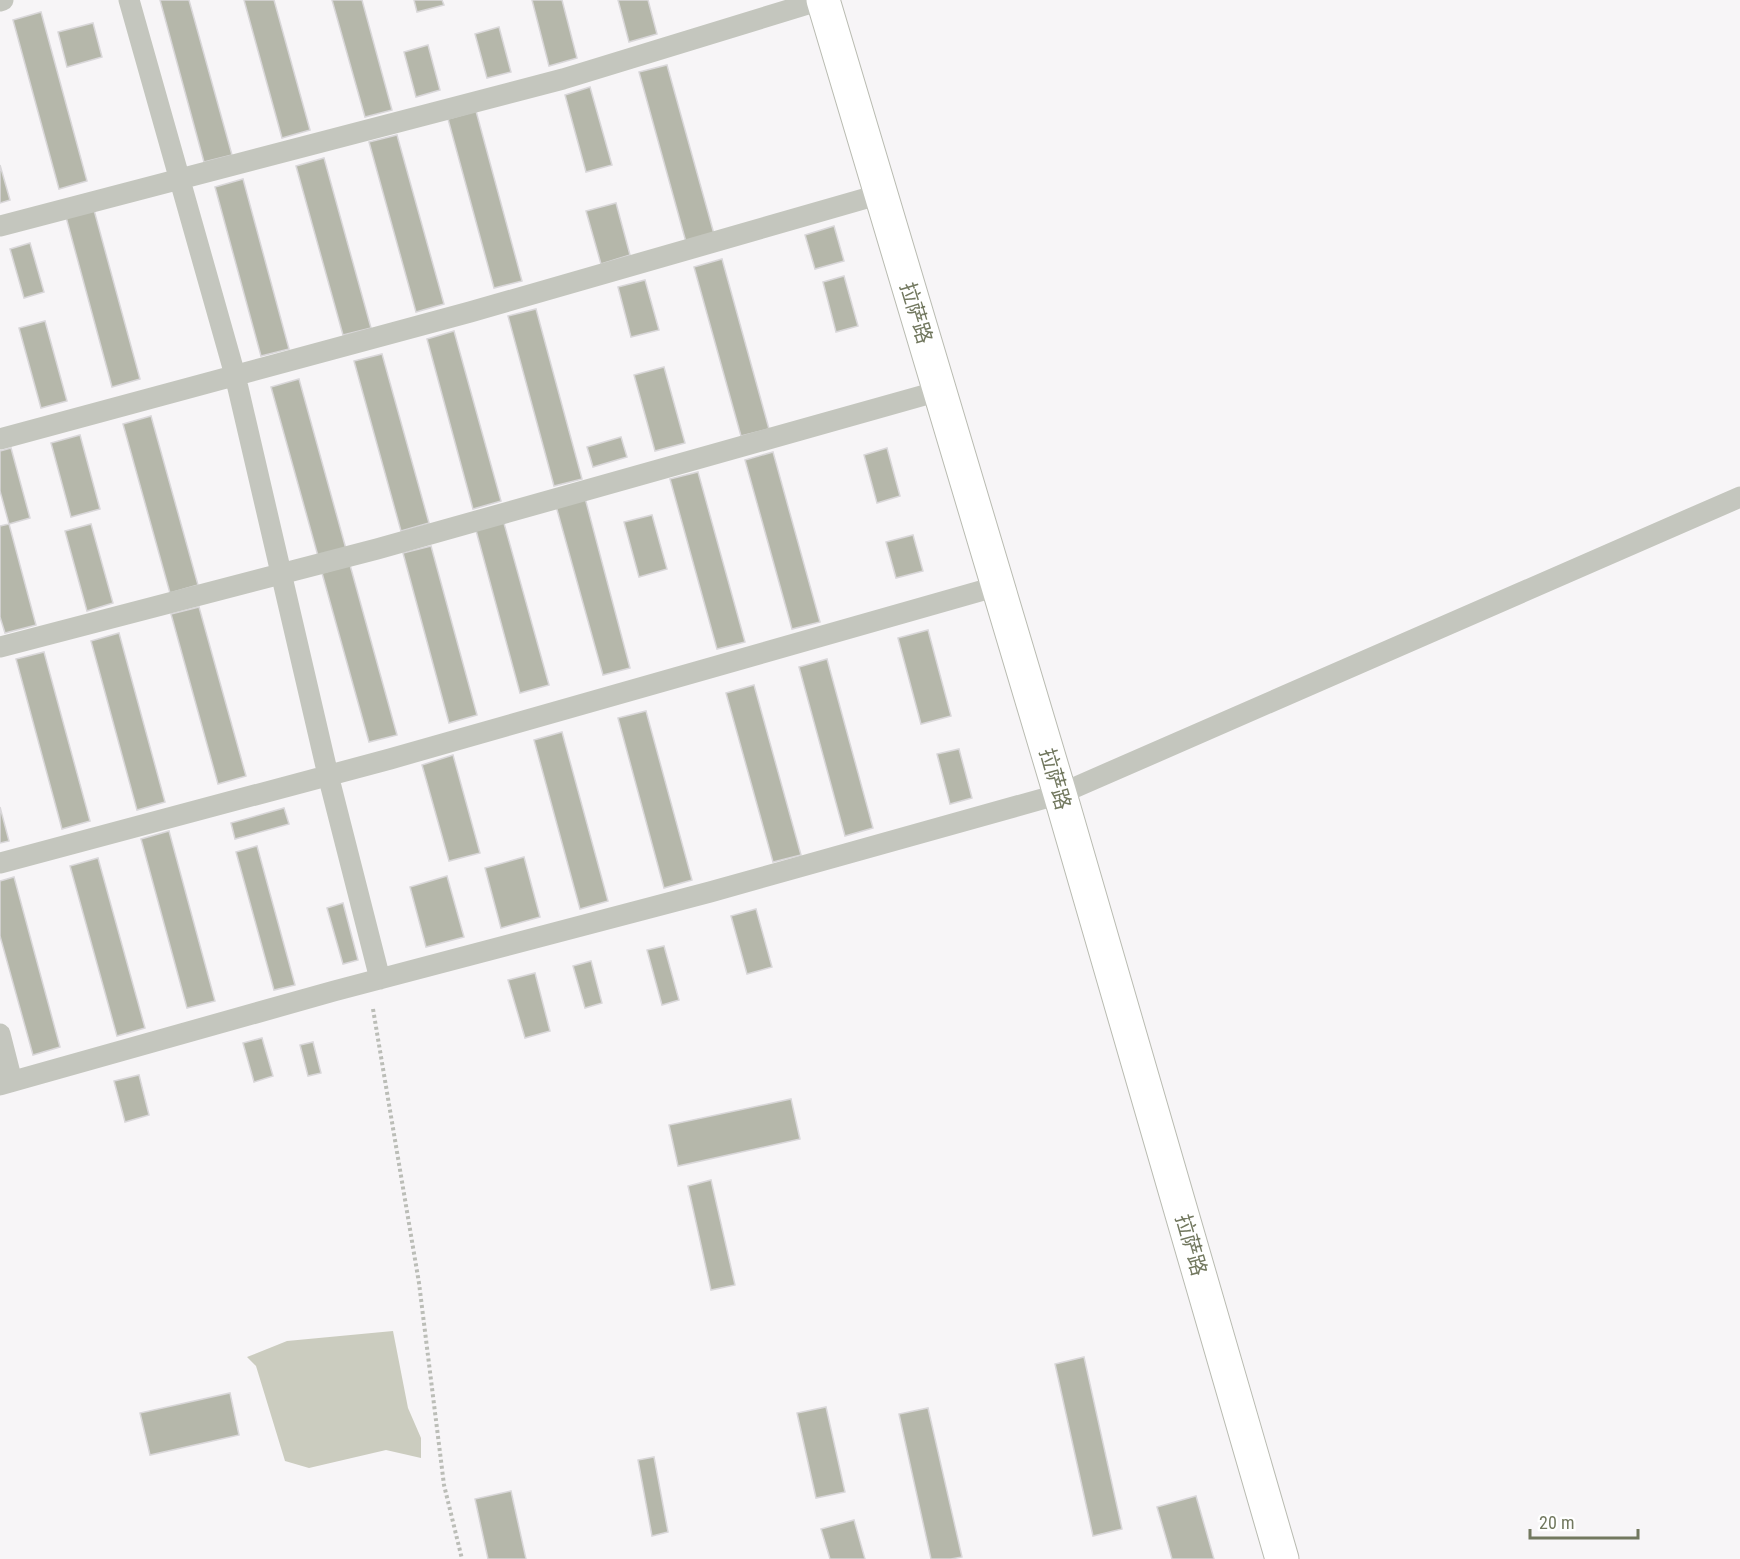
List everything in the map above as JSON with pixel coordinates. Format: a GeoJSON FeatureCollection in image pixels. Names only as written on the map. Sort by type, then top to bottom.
{"type":"FeatureCollection","features":[{"type":"Feature","properties":{"kind":"street","name":"拉萨路"},"geometry":{"type":"LineString","coordinates":[[822,0],[1060,794],[1282,1559]]}},
{"type":"Feature","properties":{"kind":"lane"},"geometry":{"type":"LineString","coordinates":[[129,0],[235,375],[283,573],[375,980]]}},
{"type":"Feature","properties":{"kind":"lane"},"geometry":{"type":"LineString","coordinates":[[0,226],[563,80],[822,0]]}},
{"type":"Feature","properties":{"kind":"lane"},"geometry":{"type":"LineString","coordinates":[[0,439],[470,312],[881,194]]}},
{"type":"Feature","properties":{"kind":"lane"},"geometry":{"type":"LineString","coordinates":[[0,647],[283,573],[939,391]]}},
{"type":"Feature","properties":{"kind":"lane"},"geometry":{"type":"LineString","coordinates":[[0,1034],[6,1083],[375,980],[710,892],[1060,794],[1740,497]]}},
{"type":"Feature","properties":{"kind":"lane"},"geometry":{"type":"LineString","coordinates":[[0,863],[328,775],[998,586]]}},
{"type":"Feature","properties":{"kind":"path"},"geometry":{"type":"LineString","coordinates":[[375,980],[375,1029],[419,1283],[444,1485],[462,1559]]}},
{"type":"Feature","properties":{"kind":"shaded area"},"geometry":{"type":"Polygon","coordinates":[[[393,1331],[408,1408],[421,1438],[421,1458],[386,1450],[309,1468],[285,1461],[256,1366],[247,1357],[287,1341],[393,1331]]]}},
{"type":"Feature","properties":{"kind":"building"},"geometry":{"type":"Polygon","coordinates":[[[160,0],[189,0],[232,155],[204,162],[160,0]]]}},
{"type":"Feature","properties":{"kind":"building"},"geometry":{"type":"Polygon","coordinates":[[[244,0],[274,0],[310,130],[282,138],[244,0]]]}},
{"type":"Feature","properties":{"kind":"building"},"geometry":{"type":"Polygon","coordinates":[[[332,0],[362,0],[392,110],[365,117],[332,0]]]}},
{"type":"Feature","properties":{"kind":"building"},"geometry":{"type":"Polygon","coordinates":[[[414,0],[442,0],[444,5],[417,12],[414,0]]]}},
{"type":"Feature","properties":{"kind":"building"},"geometry":{"type":"Polygon","coordinates":[[[532,0],[562,0],[577,58],[549,66],[532,0]]]}},
{"type":"Feature","properties":{"kind":"building"},"geometry":{"type":"Polygon","coordinates":[[[618,0],[648,0],[657,34],[629,42],[618,0]]]}},
{"type":"Feature","properties":{"kind":"building"},"geometry":{"type":"Polygon","coordinates":[[[41,12],[87,181],[59,189],[13,20],[41,12]]]}},
{"type":"Feature","properties":{"kind":"building"},"geometry":{"type":"Polygon","coordinates":[[[93,23],[102,57],[67,67],[58,32],[93,23]]]}},
{"type":"Feature","properties":{"kind":"building"},"geometry":{"type":"Polygon","coordinates":[[[499,27],[511,72],[487,78],[475,34],[499,27]]]}},
{"type":"Feature","properties":{"kind":"building"},"geometry":{"type":"Polygon","coordinates":[[[428,45],[440,90],[416,97],[404,52],[428,45]]]}},
{"type":"Feature","properties":{"kind":"building"},"geometry":{"type":"Polygon","coordinates":[[[667,65],[714,234],[686,242],[639,72],[667,65]]]}},
{"type":"Feature","properties":{"kind":"building"},"geometry":{"type":"Polygon","coordinates":[[[590,87],[612,165],[586,172],[565,95],[590,87]]]}},
{"type":"Feature","properties":{"kind":"building"},"geometry":{"type":"Polygon","coordinates":[[[476,111],[522,281],[494,288],[448,119],[476,111]]]}},
{"type":"Feature","properties":{"kind":"building"},"geometry":{"type":"Polygon","coordinates":[[[397,135],[444,304],[416,312],[369,142],[397,135]]]}},
{"type":"Feature","properties":{"kind":"building"},"geometry":{"type":"Polygon","coordinates":[[[324,158],[371,328],[343,335],[296,166],[324,158]]]}},
{"type":"Feature","properties":{"kind":"building"},"geometry":{"type":"Polygon","coordinates":[[[0,165],[10,200],[0,203],[0,165]]]}},
{"type":"Feature","properties":{"kind":"building"},"geometry":{"type":"Polygon","coordinates":[[[243,179],[289,349],[261,356],[215,187],[243,179]]]}},
{"type":"Feature","properties":{"kind":"building"},"geometry":{"type":"Polygon","coordinates":[[[616,203],[630,255],[601,264],[586,211],[616,203]]]}},
{"type":"Feature","properties":{"kind":"building"},"geometry":{"type":"Polygon","coordinates":[[[94,210],[140,379],[112,387],[66,217],[94,210]]]}},
{"type":"Feature","properties":{"kind":"building"},"geometry":{"type":"Polygon","coordinates":[[[834,226],[844,261],[815,269],[805,235],[834,226]]]}},
{"type":"Feature","properties":{"kind":"building"},"geometry":{"type":"Polygon","coordinates":[[[30,243],[44,292],[24,298],[10,249],[30,243]]]}},
{"type":"Feature","properties":{"kind":"building"},"geometry":{"type":"Polygon","coordinates":[[[722,259],[769,429],[741,436],[694,267],[722,259]]]}},
{"type":"Feature","properties":{"kind":"building"},"geometry":{"type":"Polygon","coordinates":[[[844,276],[858,326],[836,332],[823,282],[844,276]]]}},
{"type":"Feature","properties":{"kind":"building"},"geometry":{"type":"Polygon","coordinates":[[[645,280],[659,330],[631,337],[618,287],[645,280]]]}},
{"type":"Feature","properties":{"kind":"building"},"geometry":{"type":"Polygon","coordinates":[[[536,309],[582,479],[554,486],[508,316],[536,309]]]}},
{"type":"Feature","properties":{"kind":"building"},"geometry":{"type":"Polygon","coordinates":[[[45,321],[67,401],[41,408],[19,328],[45,321]]]}},
{"type":"Feature","properties":{"kind":"building"},"geometry":{"type":"Polygon","coordinates":[[[454,331],[501,501],[473,509],[427,339],[454,331]]]}},
{"type":"Feature","properties":{"kind":"building"},"geometry":{"type":"Polygon","coordinates":[[[382,354],[429,523],[401,531],[354,361],[382,354]]]}},
{"type":"Feature","properties":{"kind":"building"},"geometry":{"type":"Polygon","coordinates":[[[664,367],[685,443],[655,451],[634,375],[664,367]]]}},
{"type":"Feature","properties":{"kind":"building"},"geometry":{"type":"Polygon","coordinates":[[[299,379],[346,549],[318,556],[271,387],[299,379]]]}},
{"type":"Feature","properties":{"kind":"building"},"geometry":{"type":"Polygon","coordinates":[[[151,416],[198,585],[170,593],[123,424],[151,416]]]}},
{"type":"Feature","properties":{"kind":"building"},"geometry":{"type":"Polygon","coordinates":[[[80,435],[100,509],[71,517],[51,443],[80,435]]]}},
{"type":"Feature","properties":{"kind":"building"},"geometry":{"type":"Polygon","coordinates":[[[621,437],[627,457],[593,467],[587,447],[621,437]]]}},
{"type":"Feature","properties":{"kind":"building"},"geometry":{"type":"Polygon","coordinates":[[[11,448],[30,518],[9,524],[0,491],[0,451],[11,448]]]}},
{"type":"Feature","properties":{"kind":"building"},"geometry":{"type":"Polygon","coordinates":[[[887,448],[900,496],[877,503],[864,455],[887,448]]]}},
{"type":"Feature","properties":{"kind":"building"},"geometry":{"type":"Polygon","coordinates":[[[773,452],[820,622],[792,629],[745,460],[773,452]]]}},
{"type":"Feature","properties":{"kind":"building"},"geometry":{"type":"Polygon","coordinates":[[[698,472],[745,642],[717,649],[670,479],[698,472]]]}},
{"type":"Feature","properties":{"kind":"building"},"geometry":{"type":"Polygon","coordinates":[[[585,498],[630,668],[603,675],[556,506],[585,498]]]}},
{"type":"Feature","properties":{"kind":"building"},"geometry":{"type":"Polygon","coordinates":[[[652,515],[667,569],[639,577],[624,522],[652,515]]]}},
{"type":"Feature","properties":{"kind":"building"},"geometry":{"type":"Polygon","coordinates":[[[502,516],[549,685],[520,693],[474,523],[502,516]]]}},
{"type":"Feature","properties":{"kind":"building"},"geometry":{"type":"Polygon","coordinates":[[[9,524],[36,625],[5,633],[0,617],[0,526],[9,524]]]}},
{"type":"Feature","properties":{"kind":"building"},"geometry":{"type":"Polygon","coordinates":[[[91,524],[113,603],[87,611],[65,531],[91,524]]]}},
{"type":"Feature","properties":{"kind":"building"},"geometry":{"type":"Polygon","coordinates":[[[913,535],[923,571],[896,578],[886,542],[913,535]]]}},
{"type":"Feature","properties":{"kind":"building"},"geometry":{"type":"Polygon","coordinates":[[[431,546],[477,715],[449,723],[403,553],[431,546]]]}},
{"type":"Feature","properties":{"kind":"building"},"geometry":{"type":"Polygon","coordinates":[[[350,565],[397,735],[369,742],[322,573],[350,565]]]}},
{"type":"Feature","properties":{"kind":"building"},"geometry":{"type":"Polygon","coordinates":[[[199,607],[246,776],[218,784],[171,614],[199,607]]]}},
{"type":"Feature","properties":{"kind":"building"},"geometry":{"type":"Polygon","coordinates":[[[928,630],[951,716],[921,724],[898,638],[928,630]]]}},
{"type":"Feature","properties":{"kind":"building"},"geometry":{"type":"Polygon","coordinates":[[[119,633],[165,802],[137,810],[91,641],[119,633]]]}},
{"type":"Feature","properties":{"kind":"building"},"geometry":{"type":"Polygon","coordinates":[[[44,652],[90,821],[62,829],[16,659],[44,652]]]}},
{"type":"Feature","properties":{"kind":"building"},"geometry":{"type":"Polygon","coordinates":[[[827,659],[873,828],[845,836],[799,667],[827,659]]]}},
{"type":"Feature","properties":{"kind":"building"},"geometry":{"type":"Polygon","coordinates":[[[754,685],[801,855],[773,862],[726,693],[754,685]]]}},
{"type":"Feature","properties":{"kind":"building"},"geometry":{"type":"Polygon","coordinates":[[[646,711],[692,880],[664,888],[618,718],[646,711]]]}},
{"type":"Feature","properties":{"kind":"building"},"geometry":{"type":"Polygon","coordinates":[[[562,732],[608,901],[580,909],[534,740],[562,732]]]}},
{"type":"Feature","properties":{"kind":"building"},"geometry":{"type":"Polygon","coordinates":[[[959,749],[972,798],[950,804],[937,754],[959,749]]]}},
{"type":"Feature","properties":{"kind":"building"},"geometry":{"type":"Polygon","coordinates":[[[453,755],[480,853],[449,861],[422,765],[453,755]]]}},
{"type":"Feature","properties":{"kind":"building"},"geometry":{"type":"Polygon","coordinates":[[[0,807],[9,841],[0,843],[0,807]]]}},
{"type":"Feature","properties":{"kind":"building"},"geometry":{"type":"Polygon","coordinates":[[[284,808],[289,824],[235,839],[231,823],[284,808]]]}},
{"type":"Feature","properties":{"kind":"building"},"geometry":{"type":"Polygon","coordinates":[[[169,831],[215,1001],[187,1008],[141,839],[169,831]]]}},
{"type":"Feature","properties":{"kind":"building"},"geometry":{"type":"Polygon","coordinates":[[[257,846],[295,985],[274,990],[236,852],[257,846]]]}},
{"type":"Feature","properties":{"kind":"building"},"geometry":{"type":"Polygon","coordinates":[[[524,857],[540,917],[501,928],[485,868],[524,857]]]}},
{"type":"Feature","properties":{"kind":"building"},"geometry":{"type":"Polygon","coordinates":[[[98,858],[145,1028],[117,1036],[70,866],[98,858]]]}},
{"type":"Feature","properties":{"kind":"building"},"geometry":{"type":"Polygon","coordinates":[[[447,876],[464,937],[426,947],[410,887],[447,876]]]}},
{"type":"Feature","properties":{"kind":"building"},"geometry":{"type":"Polygon","coordinates":[[[14,877],[60,1047],[33,1055],[0,936],[0,881],[14,877]]]}},
{"type":"Feature","properties":{"kind":"building"},"geometry":{"type":"Polygon","coordinates":[[[343,903],[358,960],[343,964],[327,908],[343,903]]]}},
{"type":"Feature","properties":{"kind":"building"},"geometry":{"type":"Polygon","coordinates":[[[756,909],[772,967],[747,974],[731,916],[756,909]]]}},
{"type":"Feature","properties":{"kind":"building"},"geometry":{"type":"Polygon","coordinates":[[[664,946],[679,1000],[662,1005],[647,950],[664,946]]]}},
{"type":"Feature","properties":{"kind":"building"},"geometry":{"type":"Polygon","coordinates":[[[591,961],[602,1003],[585,1008],[573,966],[591,961]]]}},
{"type":"Feature","properties":{"kind":"building"},"geometry":{"type":"Polygon","coordinates":[[[535,973],[550,1031],[525,1038],[508,980],[535,973]]]}},
{"type":"Feature","properties":{"kind":"building"},"geometry":{"type":"Polygon","coordinates":[[[262,1038],[273,1076],[254,1082],[243,1043],[262,1038]]]}},
{"type":"Feature","properties":{"kind":"building"},"geometry":{"type":"Polygon","coordinates":[[[313,1042],[321,1073],[308,1076],[300,1045],[313,1042]]]}},
{"type":"Feature","properties":{"kind":"building"},"geometry":{"type":"Polygon","coordinates":[[[139,1075],[149,1115],[125,1122],[114,1081],[139,1075]]]}},
{"type":"Feature","properties":{"kind":"building"},"geometry":{"type":"Polygon","coordinates":[[[791,1099],[800,1139],[678,1166],[669,1125],[791,1099]]]}},
{"type":"Feature","properties":{"kind":"building"},"geometry":{"type":"Polygon","coordinates":[[[711,1180],[735,1285],[711,1290],[688,1186],[711,1180]]]}},
{"type":"Feature","properties":{"kind":"building"},"geometry":{"type":"Polygon","coordinates":[[[1084,1357],[1122,1529],[1093,1536],[1055,1364],[1084,1357]]]}},
{"type":"Feature","properties":{"kind":"building"},"geometry":{"type":"Polygon","coordinates":[[[230,1393],[239,1435],[150,1455],[140,1413],[230,1393]]]}},
{"type":"Feature","properties":{"kind":"building"},"geometry":{"type":"Polygon","coordinates":[[[826,1407],[845,1492],[816,1498],[797,1413],[826,1407]]]}},
{"type":"Feature","properties":{"kind":"building"},"geometry":{"type":"Polygon","coordinates":[[[928,1408],[962,1557],[931,1559],[899,1414],[928,1408]]]}},
{"type":"Feature","properties":{"kind":"building"},"geometry":{"type":"Polygon","coordinates":[[[654,1457],[668,1532],[652,1536],[638,1460],[654,1457]]]}},
{"type":"Feature","properties":{"kind":"building"},"geometry":{"type":"Polygon","coordinates":[[[511,1491],[526,1559],[488,1559],[475,1499],[511,1491]]]}},
{"type":"Feature","properties":{"kind":"building"},"geometry":{"type":"Polygon","coordinates":[[[1196,1496],[1214,1559],[1172,1559],[1157,1507],[1196,1496]]]}},
{"type":"Feature","properties":{"kind":"building"},"geometry":{"type":"Polygon","coordinates":[[[854,1520],[865,1559],[830,1559],[821,1529],[854,1520]]]}}]}
